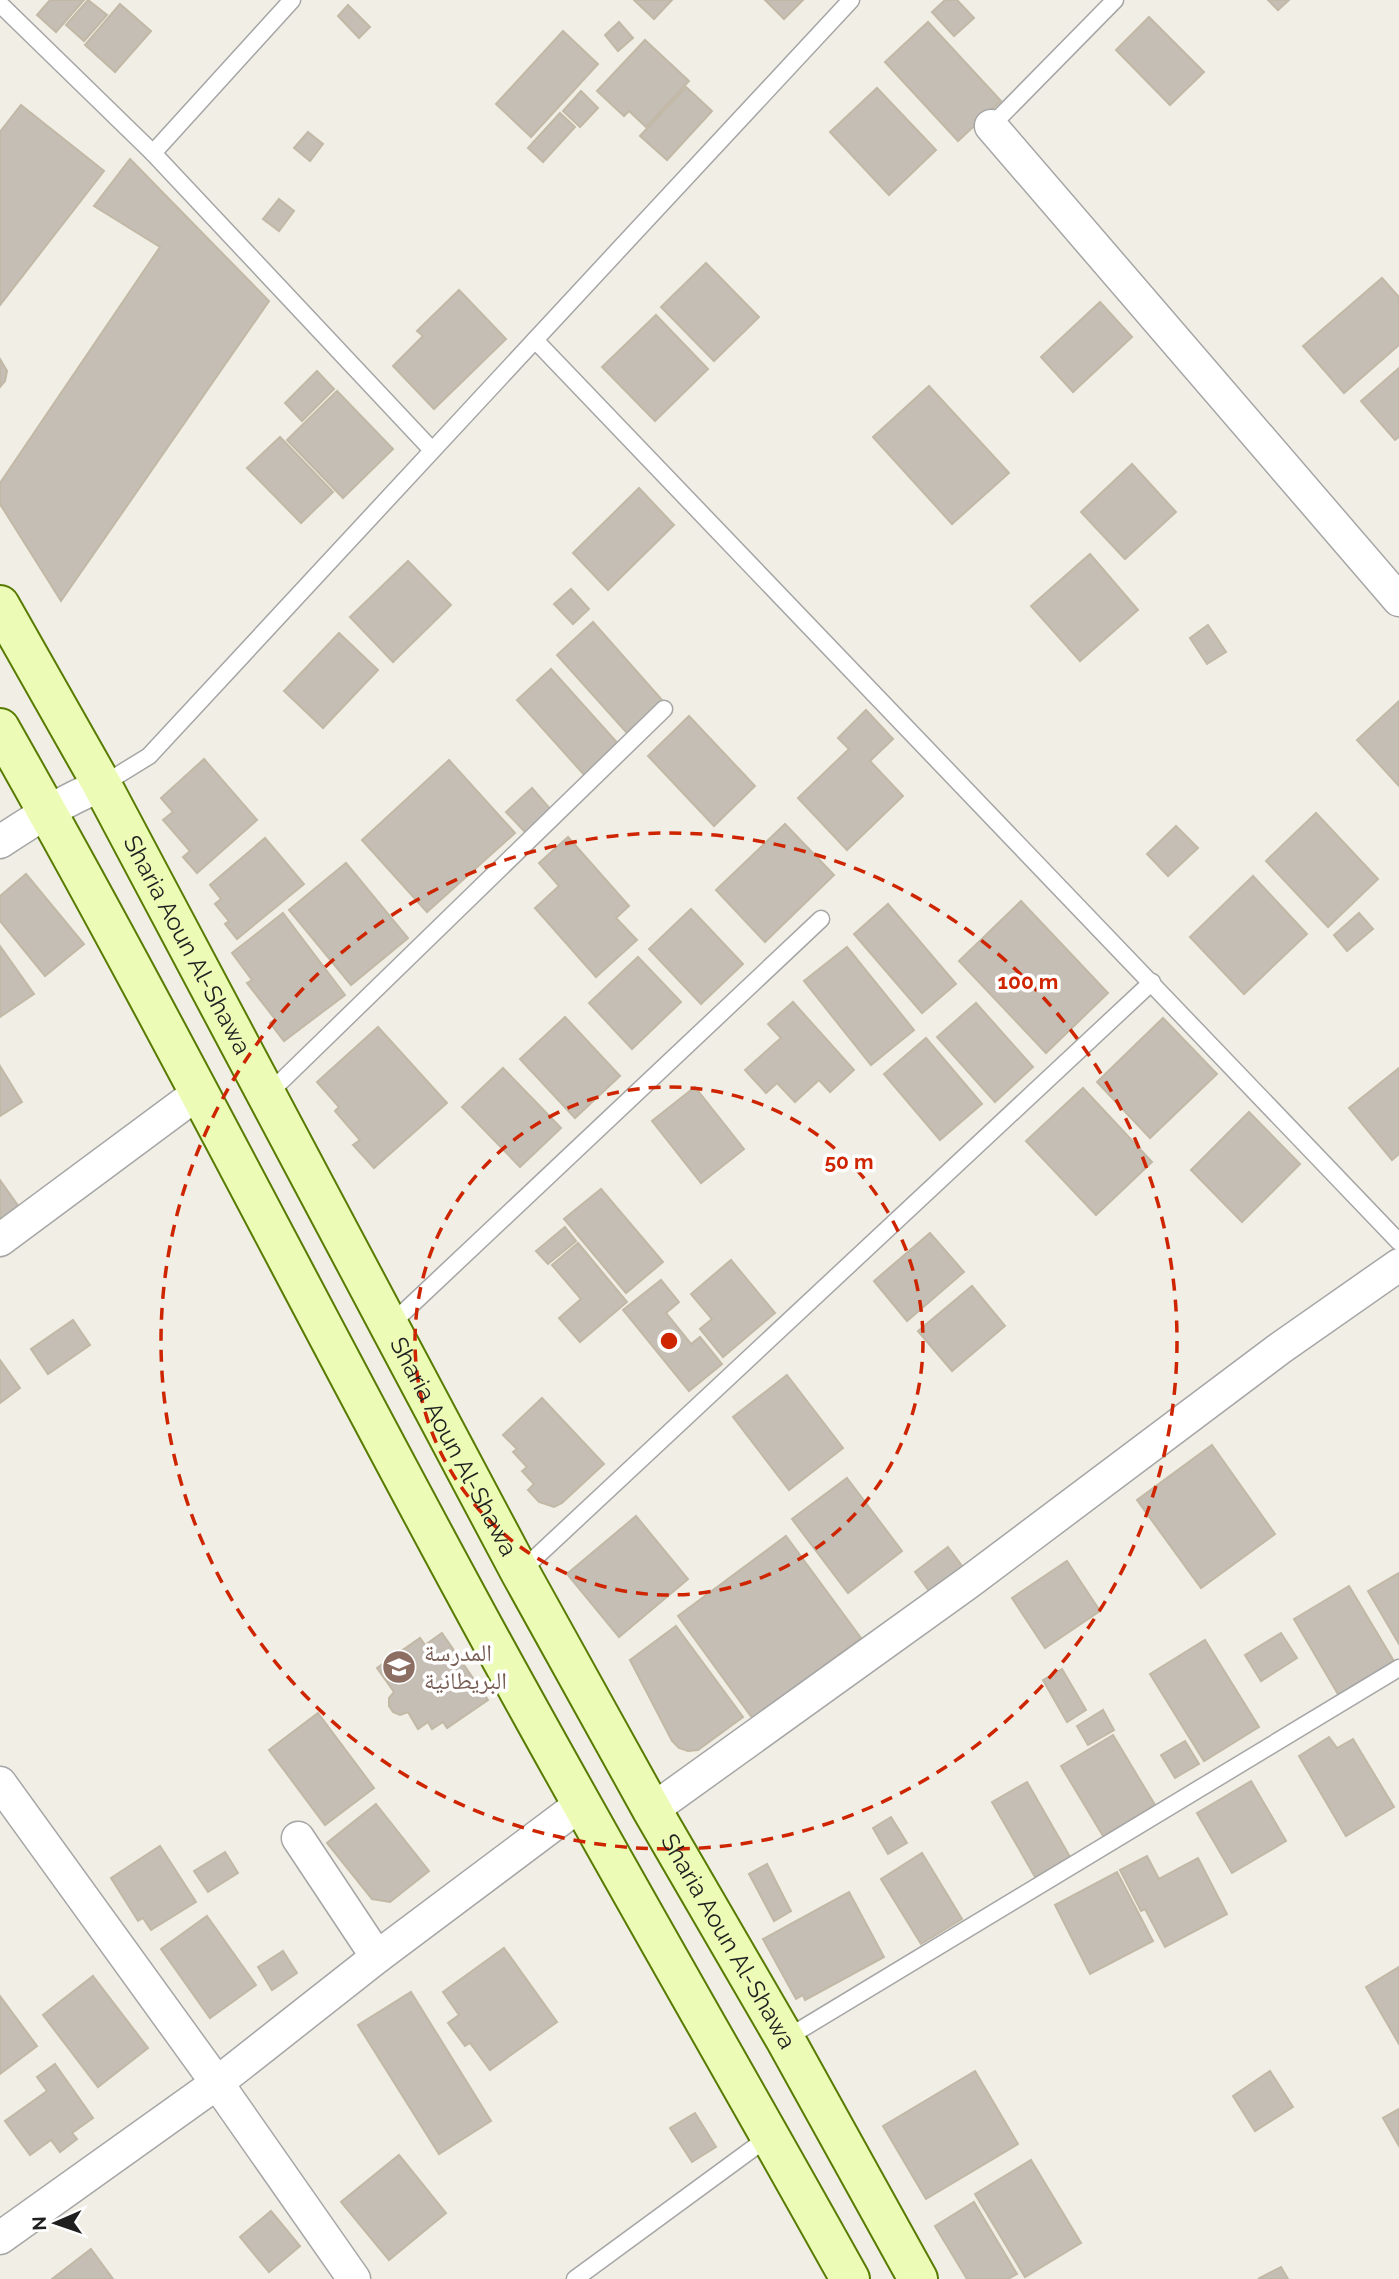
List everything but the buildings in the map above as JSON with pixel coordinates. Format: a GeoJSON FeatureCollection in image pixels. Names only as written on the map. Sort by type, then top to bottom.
{"type":"FeatureCollection","features":[{"type":"Feature","properties":{"kind":"main road","name":"Sharia Aoun Al-Shawa"},"geometry":{"type":"LineString","coordinates":[[0,605],[102,785],[520,1572],[918,2279]]}},
{"type":"Feature","properties":{"kind":"main road"},"geometry":{"type":"LineString","coordinates":[[0,728],[47,811],[457,1579],[850,2279]]}},
{"type":"Feature","properties":{"kind":"street"},"geometry":{"type":"LineString","coordinates":[[992,126],[1399,600]]}},
{"type":"Feature","properties":{"kind":"street"},"geometry":{"type":"LineString","coordinates":[[0,842],[72,797],[102,785]]}},
{"type":"Feature","properties":{"kind":"street"},"geometry":{"type":"LineString","coordinates":[[0,1240],[198,1093]]}},
{"type":"Feature","properties":{"kind":"street"},"geometry":{"type":"LineString","coordinates":[[652,1810],[980,1573],[1279,1349],[1399,1265]]}},
{"type":"Feature","properties":{"kind":"street"},"geometry":{"type":"LineString","coordinates":[[0,1783],[217,2083],[354,2279]]}},
{"type":"Feature","properties":{"kind":"street"},"geometry":{"type":"LineString","coordinates":[[0,2238],[217,2083],[377,1957],[581,1804]]}},
{"type":"Feature","properties":{"kind":"street"},"geometry":{"type":"LineString","coordinates":[[298,1838],[377,1957]]}},
{"type":"Feature","properties":{"kind":"lane"},"geometry":{"type":"LineString","coordinates":[[152,153],[292,0]]}},
{"type":"Feature","properties":{"kind":"lane"},"geometry":{"type":"LineString","coordinates":[[102,785],[149,757],[431,449],[851,0]]}},
{"type":"Feature","properties":{"kind":"lane"},"geometry":{"type":"LineString","coordinates":[[992,126],[1115,0]]}},
{"type":"Feature","properties":{"kind":"lane"},"geometry":{"type":"LineString","coordinates":[[0,4],[152,153],[431,449]]}},
{"type":"Feature","properties":{"kind":"lane"},"geometry":{"type":"LineString","coordinates":[[535,340],[1399,1242]]}},
{"type":"Feature","properties":{"kind":"lane"},"geometry":{"type":"LineString","coordinates":[[267,1095],[664,709]]}},
{"type":"Feature","properties":{"kind":"lane"},"geometry":{"type":"LineString","coordinates":[[389,1326],[821,919]]}},
{"type":"Feature","properties":{"kind":"lane"},"geometry":{"type":"LineString","coordinates":[[520,1572],[1152,982]]}},
{"type":"Feature","properties":{"kind":"lane"},"geometry":{"type":"LineString","coordinates":[[785,2039],[1399,1668]]}},
{"type":"Feature","properties":{"kind":"lane"},"geometry":{"type":"LineString","coordinates":[[575,2279],[771,2136]]}},
{"type":"Feature","properties":{"kind":"place","name":"المدرسة البريطانية"},"geometry":{"type":"Point","coordinates":[399,1667]}}]}
